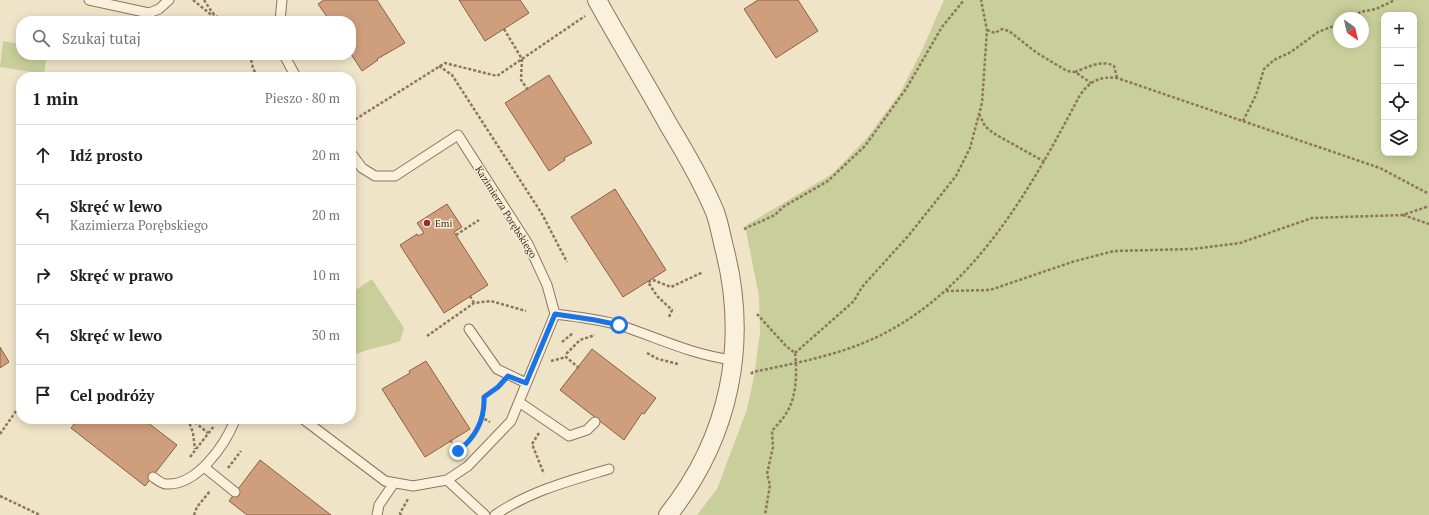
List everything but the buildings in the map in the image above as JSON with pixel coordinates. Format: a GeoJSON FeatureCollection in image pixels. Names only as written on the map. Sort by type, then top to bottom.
{"type":"FeatureCollection","features":[{"type":"Feature","properties":{"kind":"street"},"geometry":{"type":"LineString","coordinates":[[599,4],[696,171],[715,213],[729,264],[734,304],[733,360],[726,404],[713,442],[684,493],[668,515]]}},
{"type":"Feature","properties":{"kind":"lane"},"geometry":{"type":"LineString","coordinates":[[89,0],[149,12],[159,9],[169,0]]}},
{"type":"Feature","properties":{"kind":"lane"},"geometry":{"type":"LineString","coordinates":[[280,16],[282,0]]}},
{"type":"Feature","properties":{"kind":"lane"},"geometry":{"type":"LineString","coordinates":[[287,60],[293,72]]}},
{"type":"Feature","properties":{"kind":"lane","name":"Kazimierza Porębskiego"},"geometry":{"type":"LineString","coordinates":[[356,160],[362,168],[375,176],[395,176],[458,135],[528,244],[547,285],[555,314]]}},
{"type":"Feature","properties":{"kind":"lane"},"geometry":{"type":"LineString","coordinates":[[309,424],[385,481],[413,486],[447,480],[468,466],[510,421],[555,314],[619,325],[683,349],[706,356],[733,360]]}},
{"type":"Feature","properties":{"kind":"lane"},"geometry":{"type":"LineString","coordinates":[[469,329],[497,369],[508,376],[526,383]]}},
{"type":"Feature","properties":{"kind":"lane"},"geometry":{"type":"LineString","coordinates":[[519,402],[569,436],[587,430],[595,422]]}},
{"type":"Feature","properties":{"kind":"lane"},"geometry":{"type":"LineString","coordinates":[[152,477],[165,484],[184,482],[204,467],[231,431],[233,424]]}},
{"type":"Feature","properties":{"kind":"lane"},"geometry":{"type":"LineString","coordinates":[[204,467],[235,492]]}},
{"type":"Feature","properties":{"kind":"lane"},"geometry":{"type":"LineString","coordinates":[[495,515],[513,503],[549,487],[609,469]]}},
{"type":"Feature","properties":{"kind":"lane"},"geometry":{"type":"LineString","coordinates":[[447,480],[485,515]]}},
{"type":"Feature","properties":{"kind":"lane"},"geometry":{"type":"LineString","coordinates":[[378,515],[379,504],[394,483]]}},
{"type":"Feature","properties":{"kind":"path"},"geometry":{"type":"LineString","coordinates":[[193,0],[214,16]]}},
{"type":"Feature","properties":{"kind":"path"},"geometry":{"type":"LineString","coordinates":[[204,0],[216,16]]}},
{"type":"Feature","properties":{"kind":"path"},"geometry":{"type":"LineString","coordinates":[[744,229],[775,215],[783,208],[828,181],[865,146],[906,89],[942,27],[964,0]]}},
{"type":"Feature","properties":{"kind":"path"},"geometry":{"type":"LineString","coordinates":[[795,353],[854,301],[862,287],[909,235],[956,176],[970,148],[982,103],[986,30],[981,0]]}},
{"type":"Feature","properties":{"kind":"path"},"geometry":{"type":"LineString","coordinates":[[1360,12],[1376,9],[1395,0]]}},
{"type":"Feature","properties":{"kind":"path"},"geometry":{"type":"LineString","coordinates":[[356,119],[445,63],[497,76],[599,4]]}},
{"type":"Feature","properties":{"kind":"path"},"geometry":{"type":"LineString","coordinates":[[1243,121],[1256,95],[1264,70],[1274,60],[1291,52],[1318,32],[1333,26]]}},
{"type":"Feature","properties":{"kind":"path"},"geometry":{"type":"LineString","coordinates":[[504,29],[522,58],[521,80],[528,90]]}},
{"type":"Feature","properties":{"kind":"path"},"geometry":{"type":"LineString","coordinates":[[986,30],[994,33],[1002,29],[1009,31],[1037,53],[1067,71],[1075,72],[1095,65],[1109,64],[1114,66],[1116,78]]}},
{"type":"Feature","properties":{"kind":"path"},"geometry":{"type":"LineString","coordinates":[[251,60],[255,72]]}},
{"type":"Feature","properties":{"kind":"path"},"geometry":{"type":"LineString","coordinates":[[439,66],[452,75],[542,214],[567,262]]}},
{"type":"Feature","properties":{"kind":"path"},"geometry":{"type":"LineString","coordinates":[[1075,72],[1091,83]]}},
{"type":"Feature","properties":{"kind":"path"},"geometry":{"type":"LineString","coordinates":[[753,372],[828,355],[880,335],[916,314],[946,291],[1015,210],[1045,162],[1080,95],[1091,83],[1106,77],[1116,78],[1380,168],[1429,194]]}},
{"type":"Feature","properties":{"kind":"path"},"geometry":{"type":"LineString","coordinates":[[979,114],[985,126],[993,133],[1045,162]]}},
{"type":"Feature","properties":{"kind":"path"},"geometry":{"type":"LineString","coordinates":[[946,291],[990,290],[1072,262],[1114,251],[1192,249],[1240,243],[1312,218],[1403,215],[1429,206]]}},
{"type":"Feature","properties":{"kind":"path"},"geometry":{"type":"LineString","coordinates":[[1403,215],[1429,224]]}},
{"type":"Feature","properties":{"kind":"path"},"geometry":{"type":"LineString","coordinates":[[456,235],[479,220]]}},
{"type":"Feature","properties":{"kind":"path"},"geometry":{"type":"LineString","coordinates":[[669,317],[672,310],[657,296],[648,281],[653,280],[671,287],[704,272]]}},
{"type":"Feature","properties":{"kind":"path"},"geometry":{"type":"LineString","coordinates":[[470,296],[474,303]]}},
{"type":"Feature","properties":{"kind":"path"},"geometry":{"type":"LineString","coordinates":[[500,303],[526,311]]}},
{"type":"Feature","properties":{"kind":"path"},"geometry":{"type":"LineString","coordinates":[[757,314],[786,346],[795,353],[796,363],[794,393],[788,411],[772,431],[773,447],[767,474],[770,485],[764,515]]}},
{"type":"Feature","properties":{"kind":"path"},"geometry":{"type":"LineString","coordinates":[[558,347],[568,334],[575,331]]}},
{"type":"Feature","properties":{"kind":"path"},"geometry":{"type":"LineString","coordinates":[[550,361],[566,357],[571,347],[580,340],[601,334],[590,331]]}},
{"type":"Feature","properties":{"kind":"path"},"geometry":{"type":"LineString","coordinates":[[644,351],[658,359],[680,365]]}},
{"type":"Feature","properties":{"kind":"path"},"geometry":{"type":"LineString","coordinates":[[547,368],[552,356]]}},
{"type":"Feature","properties":{"kind":"path"},"geometry":{"type":"LineString","coordinates":[[566,357],[579,368]]}},
{"type":"Feature","properties":{"kind":"path"},"geometry":{"type":"LineString","coordinates":[[468,442],[481,424],[483,418],[484,397],[498,387],[508,376]]}},
{"type":"Feature","properties":{"kind":"path"},"geometry":{"type":"LineString","coordinates":[[0,434],[16,411]]}},
{"type":"Feature","properties":{"kind":"path"},"geometry":{"type":"LineString","coordinates":[[483,418],[488,420]]}},
{"type":"Feature","properties":{"kind":"path"},"geometry":{"type":"LineString","coordinates":[[540,463],[532,444],[547,421]]}},
{"type":"Feature","properties":{"kind":"path"},"geometry":{"type":"LineString","coordinates":[[191,424],[195,449]]}},
{"type":"Feature","properties":{"kind":"path"},"geometry":{"type":"LineString","coordinates":[[196,424],[208,433]]}},
{"type":"Feature","properties":{"kind":"path"},"geometry":{"type":"LineString","coordinates":[[188,460],[215,424]]}},
{"type":"Feature","properties":{"kind":"path"},"geometry":{"type":"LineString","coordinates":[[450,440],[458,451],[465,446]]}},
{"type":"Feature","properties":{"kind":"path"},"geometry":{"type":"LineString","coordinates":[[227,468],[241,451]]}},
{"type":"Feature","properties":{"kind":"path"},"geometry":{"type":"LineString","coordinates":[[401,515],[400,513],[410,495]]}},
{"type":"Feature","properties":{"kind":"path"},"geometry":{"type":"LineString","coordinates":[[0,496],[40,515]]}},
{"type":"Feature","properties":{"kind":"green space"},"geometry":{"type":"Polygon","coordinates":[[[944,0],[1429,0],[1429,515],[697,515],[717,489],[747,409],[754,377],[760,332],[759,296],[745,226],[832,174],[867,138],[900,93],[922,50],[944,0]]]}},
{"type":"Feature","properties":{"kind":"green space"},"geometry":{"type":"Polygon","coordinates":[[[3,41],[16,43],[16,60],[46,60],[44,72],[31,72],[0,67],[3,41]]]}},
{"type":"Feature","properties":{"kind":"green space"},"geometry":{"type":"Polygon","coordinates":[[[372,279],[404,328],[400,341],[356,354],[356,290],[372,279]]]}},
{"type":"Feature","properties":{"kind":"place","name":"Emi"},"geometry":{"type":"Point","coordinates":[427,223]}},
{"type":"Feature","properties":{"kind":"route"},"geometry":{"type":"LineString","coordinates":[[458,451],[465,446],[481,424],[484,411],[484,397],[498,387],[508,376],[526,383],[555,314],[619,325]]}}]}
